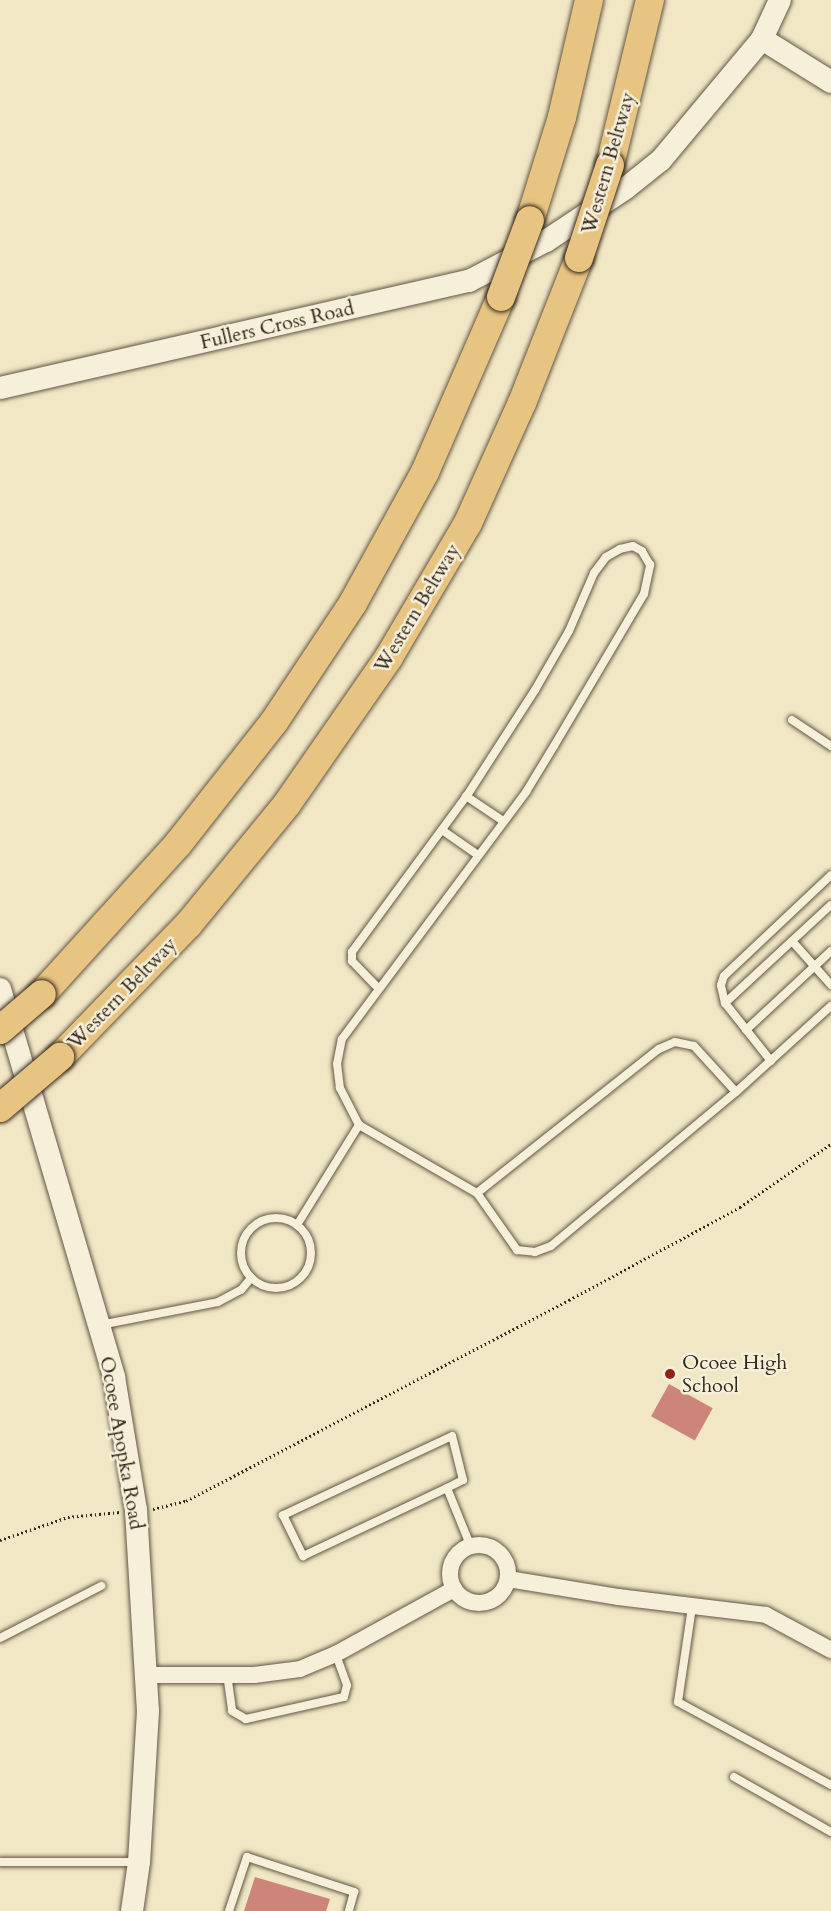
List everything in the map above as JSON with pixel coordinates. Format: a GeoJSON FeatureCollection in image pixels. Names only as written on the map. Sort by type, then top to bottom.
{"type":"FeatureCollection","features":[{"type":"Feature","properties":{"kind":"highway"},"geometry":{"type":"LineString","coordinates":[[0,1030],[42,994],[178,844],[274,722],[353,603],[425,472],[501,297],[538,231],[589,0]]}},
{"type":"Feature","properties":{"kind":"highway","name":"Western Beltway"},"geometry":{"type":"LineString","coordinates":[[0,1108],[60,1057],[216,891],[287,804],[389,657],[468,523],[522,404],[579,258],[610,165],[650,0]]}},
{"type":"Feature","properties":{"kind":"street","name":"Fullers Cross Road"},"geometry":{"type":"LineString","coordinates":[[0,388],[469,281],[538,231],[626,188],[662,160],[762,39],[780,0]]}},
{"type":"Feature","properties":{"kind":"street"},"geometry":{"type":"LineString","coordinates":[[762,39],[831,82]]}},
{"type":"Feature","properties":{"kind":"street","name":"Ocoee Apopka Road"},"geometry":{"type":"LineString","coordinates":[[0,988],[114,1377],[135,1510],[147,1675],[139,1862],[132,1911]]}},
{"type":"Feature","properties":{"kind":"street"},"geometry":{"type":"LineString","coordinates":[[471,1547],[495,1549],[507,1565],[508,1579],[502,1593],[486,1603],[468,1601],[454,1589],[452,1563],[471,1547]]}},
{"type":"Feature","properties":{"kind":"street"},"geometry":{"type":"LineString","coordinates":[[508,1579],[692,1607],[766,1615],[831,1650]]}},
{"type":"Feature","properties":{"kind":"street"},"geometry":{"type":"LineString","coordinates":[[147,1675],[274,1674],[336,1654],[454,1589]]}},
{"type":"Feature","properties":{"kind":"lane"},"geometry":{"type":"LineString","coordinates":[[378,987],[352,961],[352,952],[466,796],[536,690],[569,631],[594,573],[606,557],[620,549],[633,546],[642,551],[650,565],[650,578],[644,594],[555,746],[503,821],[378,987],[342,1039],[338,1064],[340,1088],[359,1125],[477,1193],[517,1250],[535,1252],[551,1246],[736,1092],[831,1006]]}},
{"type":"Feature","properties":{"kind":"lane"},"geometry":{"type":"LineString","coordinates":[[792,720],[831,746]]}},
{"type":"Feature","properties":{"kind":"lane"},"geometry":{"type":"LineString","coordinates":[[466,796],[503,821]]}},
{"type":"Feature","properties":{"kind":"lane"},"geometry":{"type":"LineString","coordinates":[[442,830],[478,855]]}},
{"type":"Feature","properties":{"kind":"lane"},"geometry":{"type":"LineString","coordinates":[[771,1061],[724,1003],[721,985],[724,976],[831,875]]}},
{"type":"Feature","properties":{"kind":"lane"},"geometry":{"type":"LineString","coordinates":[[724,1003],[831,905]]}},
{"type":"Feature","properties":{"kind":"lane"},"geometry":{"type":"LineString","coordinates":[[792,941],[831,985]]}},
{"type":"Feature","properties":{"kind":"lane"},"geometry":{"type":"LineString","coordinates":[[746,1030],[831,951]]}},
{"type":"Feature","properties":{"kind":"lane"},"geometry":{"type":"LineString","coordinates":[[477,1193],[659,1049],[675,1042],[694,1046],[736,1092]]}},
{"type":"Feature","properties":{"kind":"lane"},"geometry":{"type":"LineString","coordinates":[[297,1226],[359,1125]]}},
{"type":"Feature","properties":{"kind":"lane"},"geometry":{"type":"LineString","coordinates":[[279,1218],[297,1226],[310,1246],[311,1256],[302,1276],[282,1287],[260,1285],[250,1278],[241,1254],[248,1231],[268,1219],[279,1218]]}},
{"type":"Feature","properties":{"kind":"lane"},"geometry":{"type":"LineString","coordinates":[[100,1325],[218,1302],[242,1290],[250,1278]]}},
{"type":"Feature","properties":{"kind":"lane"},"geometry":{"type":"LineString","coordinates":[[452,1436],[464,1480],[447,1488],[303,1556],[283,1515],[452,1436]]}},
{"type":"Feature","properties":{"kind":"lane"},"geometry":{"type":"LineString","coordinates":[[447,1488],[471,1547]]}},
{"type":"Feature","properties":{"kind":"lane"},"geometry":{"type":"LineString","coordinates":[[0,1638],[100,1586]]}},
{"type":"Feature","properties":{"kind":"lane"},"geometry":{"type":"LineString","coordinates":[[692,1607],[678,1702],[831,1785]]}},
{"type":"Feature","properties":{"kind":"lane"},"geometry":{"type":"LineString","coordinates":[[227,1674],[232,1711],[246,1719],[344,1697],[347,1685],[336,1654]]}},
{"type":"Feature","properties":{"kind":"lane"},"geometry":{"type":"LineString","coordinates":[[734,1777],[831,1832]]}},
{"type":"Feature","properties":{"kind":"lane"},"geometry":{"type":"LineString","coordinates":[[229,1911],[247,1857],[354,1892],[349,1911]]}},
{"type":"Feature","properties":{"kind":"lane"},"geometry":{"type":"LineString","coordinates":[[0,1862],[139,1862]]}},
{"type":"Feature","properties":{"kind":"path"},"geometry":{"type":"LineString","coordinates":[[0,1540],[68,1517],[165,1508],[186,1501],[740,1207],[831,1144]]}},
{"type":"Feature","properties":{"kind":"building"},"geometry":{"type":"Polygon","coordinates":[[[669,1384],[713,1408],[695,1441],[651,1416],[669,1384]]]}},
{"type":"Feature","properties":{"kind":"building"},"geometry":{"type":"Polygon","coordinates":[[[255,1877],[330,1899],[326,1911],[244,1911],[255,1877]]]}},
{"type":"Feature","properties":{"kind":"place","name":"Ocoee High School"},"geometry":{"type":"Point","coordinates":[670,1374]}}]}
